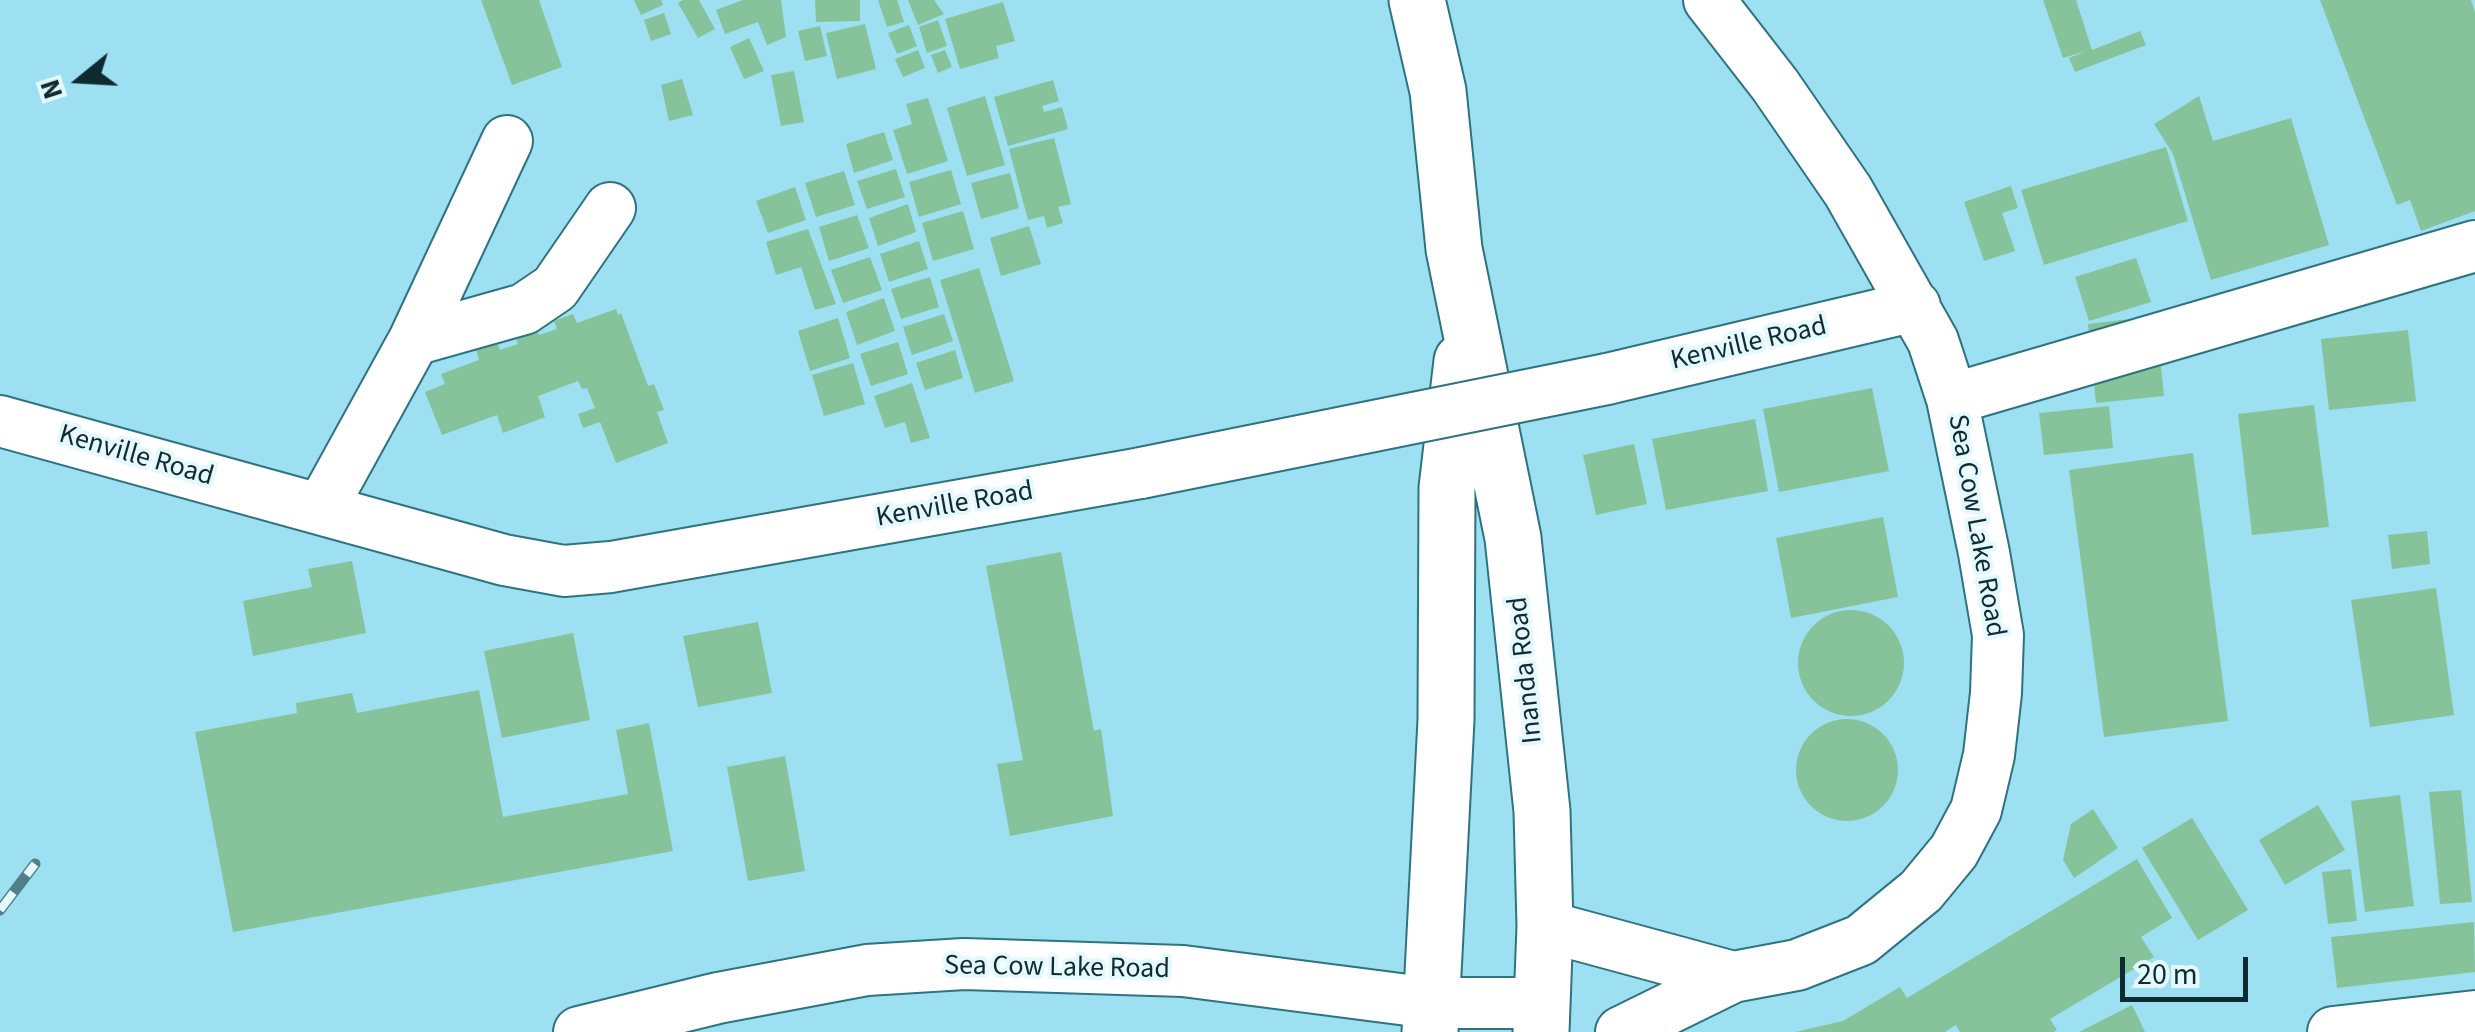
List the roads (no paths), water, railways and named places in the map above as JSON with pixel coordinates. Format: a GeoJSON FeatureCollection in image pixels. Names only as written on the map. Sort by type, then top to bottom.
{"type":"FeatureCollection","features":[{"type":"Feature","properties":{"kind":"main road","name":"Inanda Road"},"geometry":{"type":"LineString","coordinates":[[1417,0],[1438,91],[1454,248],[1513,538],[1542,811],[1545,926],[1540,1018]]}},
{"type":"Feature","properties":{"kind":"main road","name":"Inanda Road"},"geometry":{"type":"LineString","coordinates":[[1430,1018],[1446,720],[1447,488],[1468,313]]}},
{"type":"Feature","properties":{"kind":"street","name":"Sea Cow Lake Road"},"geometry":{"type":"LineString","coordinates":[[1621,1032],[1733,977],[1797,965],[1861,940],[1921,891],[1954,852],[1976,810],[1990,755],[1998,635],[1952,399],[1934,341],[1848,190],[1776,85],[1710,0]]}},
{"type":"Feature","properties":{"kind":"street"},"geometry":{"type":"LineString","coordinates":[[321,509],[414,340],[507,141]]}},
{"type":"Feature","properties":{"kind":"street"},"geometry":{"type":"LineString","coordinates":[[414,340],[524,310],[555,288],[610,208]]}},
{"type":"Feature","properties":{"kind":"street"},"geometry":{"type":"LineString","coordinates":[[1952,399],[2475,246]]}},
{"type":"Feature","properties":{"kind":"street","name":"Kenville Road"},"geometry":{"type":"LineString","coordinates":[[0,421],[504,560],[564,570],[611,567],[1141,473],[1607,379],[1915,306]]}},
{"type":"Feature","properties":{"kind":"street","name":"Sea Cow Lake Road"},"geometry":{"type":"LineString","coordinates":[[1545,926],[1733,977]]}},
{"type":"Feature","properties":{"kind":"street","name":"Sea Cow Lake Road"},"geometry":{"type":"LineString","coordinates":[[579,1032],[722,1015],[868,970],[964,964],[1183,971],[1430,1018],[1540,1018]]}},
{"type":"Feature","properties":{"kind":"street"},"geometry":{"type":"LineString","coordinates":[[2333,1032],[2475,1016]]}},
{"type":"Feature","properties":{"kind":"railway"},"geometry":{"type":"LineString","coordinates":[[0,910],[35,864]]}}]}
